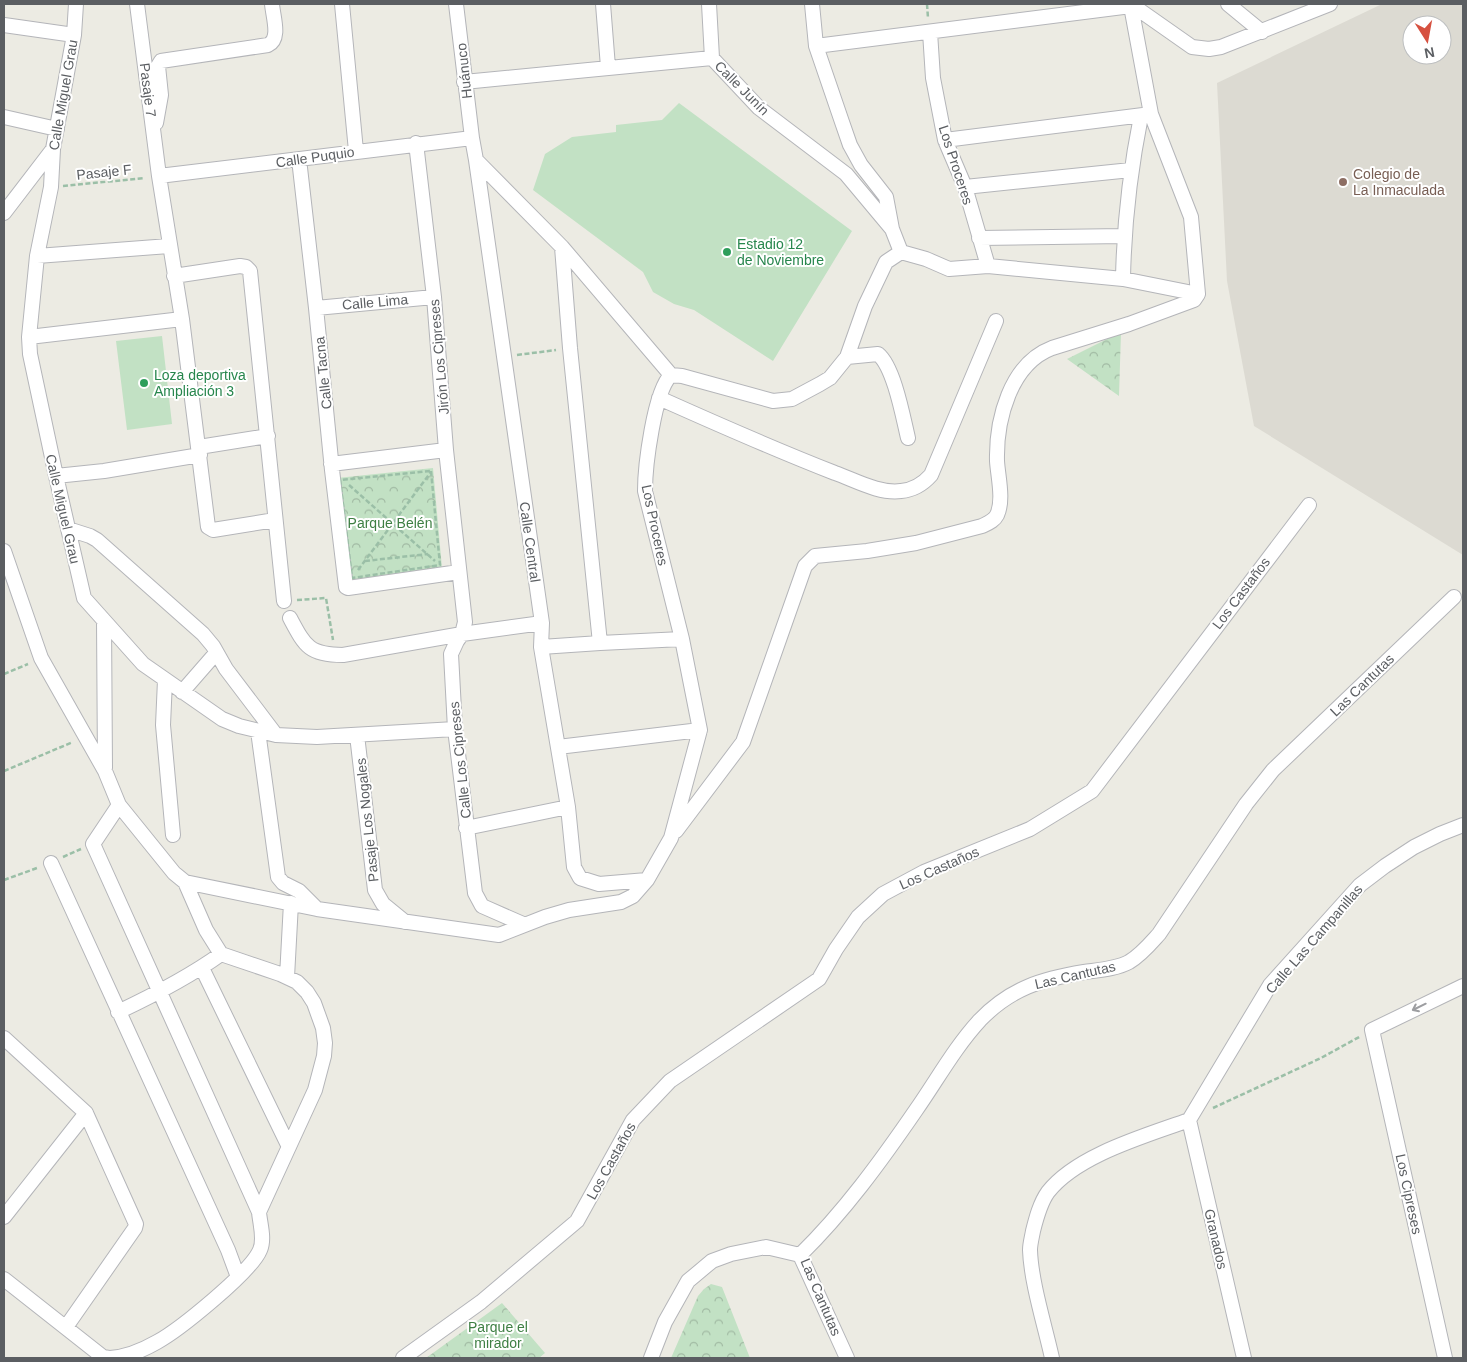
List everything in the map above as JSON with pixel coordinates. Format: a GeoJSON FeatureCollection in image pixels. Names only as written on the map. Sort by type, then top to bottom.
{"type":"FeatureCollection","features":[{"type":"Feature","properties":{"kind":"street","name":"Calle Miguel Grau"},"geometry":{"type":"LineString","coordinates":[[76,4],[74,35],[52,149],[50,187],[37,256],[29,337],[30,354],[84,598],[143,664],[222,719],[276,735],[316,737],[455,729]]}},
{"type":"Feature","properties":{"kind":"street","name":"Pasaje 7"},"geometry":{"type":"LineString","coordinates":[[137,4],[159,176],[182,319],[208,527],[210,529],[275,520]]}},
{"type":"Feature","properties":{"kind":"street"},"geometry":{"type":"LineString","coordinates":[[154,136],[161,98],[158,66],[161,61],[273,43],[276,37],[272,4]]}},
{"type":"Feature","properties":{"kind":"street"},"geometry":{"type":"LineString","coordinates":[[342,4],[356,151]]}},
{"type":"Feature","properties":{"kind":"street","name":"Huánuco"},"geometry":{"type":"LineString","coordinates":[[456,4],[472,138]]}},
{"type":"Feature","properties":{"kind":"street"},"geometry":{"type":"LineString","coordinates":[[603,4],[608,67]]}},
{"type":"Feature","properties":{"kind":"street"},"geometry":{"type":"LineString","coordinates":[[709,4],[712,58]]}},
{"type":"Feature","properties":{"kind":"street"},"geometry":{"type":"LineString","coordinates":[[812,4],[816,46],[850,145],[862,165],[886,196],[892,229]]}},
{"type":"Feature","properties":{"kind":"street"},"geometry":{"type":"LineString","coordinates":[[1228,4],[1262,32]]}},
{"type":"Feature","properties":{"kind":"street"},"geometry":{"type":"LineString","coordinates":[[816,46],[1131,6],[1192,47],[1209,49],[1221,47],[1262,32],[1312,7],[1330,4]]}},
{"type":"Feature","properties":{"kind":"street"},"geometry":{"type":"LineString","coordinates":[[671,838],[743,742],[805,566],[810,560],[815,556],[867,551],[916,543],[992,521],[997,514],[1000,497],[997,460],[1000,420],[1018,377],[1031,360],[1041,352],[1129,324],[1194,300],[1198,294],[1192,217],[1146,115],[1131,6]]}},
{"type":"Feature","properties":{"kind":"street"},"geometry":{"type":"LineString","coordinates":[[4,25],[74,35]]}},
{"type":"Feature","properties":{"kind":"street","name":"Los Proceres"},"geometry":{"type":"LineString","coordinates":[[930,32],[933,78],[945,140],[965,187],[988,266]]}},
{"type":"Feature","properties":{"kind":"street","name":"Calle Junín"},"geometry":{"type":"LineString","coordinates":[[464,82],[712,58],[759,108],[846,174],[892,229],[901,252]]}},
{"type":"Feature","properties":{"kind":"street"},"geometry":{"type":"LineString","coordinates":[[945,140],[1146,115]]}},
{"type":"Feature","properties":{"kind":"street"},"geometry":{"type":"LineString","coordinates":[[1123,279],[1124,236],[1131,170],[1146,115]]}},
{"type":"Feature","properties":{"kind":"street"},"geometry":{"type":"LineString","coordinates":[[4,116],[57,129]]}},
{"type":"Feature","properties":{"kind":"street","name":"Calle Puquio"},"geometry":{"type":"LineString","coordinates":[[159,176],[416,143],[472,138]]}},
{"type":"Feature","properties":{"kind":"street","name":"Calle Central"},"geometry":{"type":"LineString","coordinates":[[472,138],[542,623],[541,648],[568,807],[574,867],[580,878],[599,884],[647,880]]}},
{"type":"Feature","properties":{"kind":"street","name":"Jirón Los Cipreses"},"geometry":{"type":"LineString","coordinates":[[416,143],[434,297],[446,450],[449,570]]}},
{"type":"Feature","properties":{"kind":"street"},"geometry":{"type":"LineString","coordinates":[[4,211],[52,149]]}},
{"type":"Feature","properties":{"kind":"street","name":"Calle Tacna"},"geometry":{"type":"LineString","coordinates":[[300,159],[332,467],[349,582]]}},
{"type":"Feature","properties":{"kind":"street"},"geometry":{"type":"LineString","coordinates":[[476,160],[562,247],[671,376],[682,376],[773,401],[792,399],[830,378],[848,357],[865,306],[886,262],[901,252],[926,259],[950,269],[988,266],[1123,279],[1198,294]]}},
{"type":"Feature","properties":{"kind":"street"},"geometry":{"type":"LineString","coordinates":[[965,187],[1131,170]]}},
{"type":"Feature","properties":{"kind":"street"},"geometry":{"type":"LineString","coordinates":[[979,238],[1124,236]]}},
{"type":"Feature","properties":{"kind":"street"},"geometry":{"type":"LineString","coordinates":[[37,256],[169,246]]}},
{"type":"Feature","properties":{"kind":"street"},"geometry":{"type":"LineString","coordinates":[[562,247],[570,348],[600,642]]}},
{"type":"Feature","properties":{"kind":"street"},"geometry":{"type":"LineString","coordinates":[[174,276],[240,266],[246,267],[250,271],[284,601]]}},
{"type":"Feature","properties":{"kind":"street","name":"Calle Lima"},"geometry":{"type":"LineString","coordinates":[[316,308],[434,297]]}},
{"type":"Feature","properties":{"kind":"street"},"geometry":{"type":"LineString","coordinates":[[29,337],[182,319]]}},
{"type":"Feature","properties":{"kind":"street"},"geometry":{"type":"LineString","coordinates":[[659,398],[775,450],[880,490],[901,491],[920,485],[930,475],[996,321]]}},
{"type":"Feature","properties":{"kind":"street"},"geometry":{"type":"LineString","coordinates":[[848,357],[878,354],[883,358],[895,387],[908,438]]}},
{"type":"Feature","properties":{"kind":"street","name":"Los Proceres"},"geometry":{"type":"LineString","coordinates":[[405,922],[499,935],[523,924],[569,910],[621,902],[633,896],[647,880],[671,838],[700,730],[682,639],[645,491],[645,474],[659,398],[666,380],[671,376]]}},
{"type":"Feature","properties":{"kind":"street"},"geometry":{"type":"LineString","coordinates":[[56,476],[104,471],[268,436]]}},
{"type":"Feature","properties":{"kind":"street"},"geometry":{"type":"LineString","coordinates":[[332,467],[446,450]]}},
{"type":"Feature","properties":{"kind":"street","name":"Los Castaños"},"geometry":{"type":"LineString","coordinates":[[403,1358],[481,1302],[578,1221],[632,1120],[670,1081],[819,979],[836,949],[858,917],[883,894],[924,872],[1030,829],[1092,791],[1309,505]]}},
{"type":"Feature","properties":{"kind":"street"},"geometry":{"type":"LineString","coordinates":[[68,529],[97,540],[203,634],[276,735]]}},
{"type":"Feature","properties":{"kind":"street"},"geometry":{"type":"LineString","coordinates":[[4,550],[41,658],[105,771],[119,805],[174,873],[185,882],[206,930],[222,954],[296,982],[307,992],[320,1016],[325,1043],[324,1056],[315,1090],[259,1212]]}},
{"type":"Feature","properties":{"kind":"street"},"geometry":{"type":"LineString","coordinates":[[349,582],[348,588],[449,570]]}},
{"type":"Feature","properties":{"kind":"street","name":"Calle Los Cipreses"},"geometry":{"type":"LineString","coordinates":[[449,570],[465,622],[462,634],[451,654],[455,729],[475,893],[482,906],[523,924]]}},
{"type":"Feature","properties":{"kind":"street","name":"Las Cantutas"},"geometry":{"type":"LineString","coordinates":[[847,1358],[800,1255],[822,1234],[846,1206],[980,1020],[1008,996],[1033,983],[1059,976],[1110,968],[1128,962],[1143,952],[1159,934],[1246,804],[1273,770],[1454,597]]}},
{"type":"Feature","properties":{"kind":"street"},"geometry":{"type":"LineString","coordinates":[[290,618],[302,640],[314,651],[325,655],[343,655],[462,634],[542,623]]}},
{"type":"Feature","properties":{"kind":"street"},"geometry":{"type":"LineString","coordinates":[[104,621],[105,771]]}},
{"type":"Feature","properties":{"kind":"street"},"geometry":{"type":"LineString","coordinates":[[541,648],[600,642],[682,639]]}},
{"type":"Feature","properties":{"kind":"street"},"geometry":{"type":"LineString","coordinates":[[182,692],[216,653]]}},
{"type":"Feature","properties":{"kind":"street"},"geometry":{"type":"LineString","coordinates":[[165,680],[163,725],[173,835]]}},
{"type":"Feature","properties":{"kind":"street"},"geometry":{"type":"LineString","coordinates":[[558,747],[700,730]]}},
{"type":"Feature","properties":{"kind":"street"},"geometry":{"type":"LineString","coordinates":[[258,731],[265,795],[278,877],[282,883],[299,891],[317,909]]}},
{"type":"Feature","properties":{"kind":"street","name":"Pasaje Los Nogales"},"geometry":{"type":"LineString","coordinates":[[357,735],[375,890],[383,904],[405,922]]}},
{"type":"Feature","properties":{"kind":"street"},"geometry":{"type":"LineString","coordinates":[[4,1279],[107,1358],[136,1352],[156,1343],[172,1332],[238,1277],[253,1261],[260,1250],[262,1240],[259,1212],[93,844],[119,805]]}},
{"type":"Feature","properties":{"kind":"street"},"geometry":{"type":"LineString","coordinates":[[466,828],[568,807]]}},
{"type":"Feature","properties":{"kind":"street","name":"Calle Las Campanillas"},"geometry":{"type":"LineString","coordinates":[[1189,1120],[1270,985],[1360,885],[1414,847],[1440,834],[1463,826]]}},
{"type":"Feature","properties":{"kind":"street"},"geometry":{"type":"LineString","coordinates":[[50,863],[224,1241],[238,1277]]}},
{"type":"Feature","properties":{"kind":"street"},"geometry":{"type":"LineString","coordinates":[[185,882],[317,909],[405,922]]}},
{"type":"Feature","properties":{"kind":"street"},"geometry":{"type":"LineString","coordinates":[[287,977],[291,904]]}},
{"type":"Feature","properties":{"kind":"street"},"geometry":{"type":"LineString","coordinates":[[118,1012],[160,992],[222,954]]}},
{"type":"Feature","properties":{"kind":"street"},"geometry":{"type":"LineString","coordinates":[[202,968],[289,1147]]}},
{"type":"Feature","properties":{"kind":"street"},"geometry":{"type":"LineString","coordinates":[[1372,1030],[1463,986]]}},
{"type":"Feature","properties":{"kind":"street","name":"Los Cipreses"},"geometry":{"type":"LineString","coordinates":[[1372,1030],[1445,1358]]}},
{"type":"Feature","properties":{"kind":"street"},"geometry":{"type":"LineString","coordinates":[[4,1038],[86,1113],[136,1224],[66,1327]]}},
{"type":"Feature","properties":{"kind":"street"},"geometry":{"type":"LineString","coordinates":[[4,1217],[86,1113]]}},
{"type":"Feature","properties":{"kind":"street"},"geometry":{"type":"LineString","coordinates":[[1052,1358],[1034,1278],[1030,1249],[1036,1217],[1047,1193],[1066,1174],[1094,1158],[1123,1144],[1189,1120]]}},
{"type":"Feature","properties":{"kind":"street","name":"Granados"},"geometry":{"type":"LineString","coordinates":[[1189,1120],[1244,1358]]}},
{"type":"Feature","properties":{"kind":"street"},"geometry":{"type":"LineString","coordinates":[[651,1358],[665,1322],[688,1281],[712,1261],[732,1254],[766,1247],[800,1255]]}},
{"type":"Feature","properties":{"kind":"path","name":"Pasaje F"},"geometry":{"type":"LineString","coordinates":[[50,187],[159,176]]}},
{"type":"Feature","properties":{"kind":"path"},"geometry":{"type":"LineString","coordinates":[[504,357],[570,348]]}},
{"type":"Feature","properties":{"kind":"path"},"geometry":{"type":"LineString","coordinates":[[349,582],[446,450]]}},
{"type":"Feature","properties":{"kind":"path"},"geometry":{"type":"LineString","coordinates":[[332,467],[343,480],[449,570]]}},
{"type":"Feature","properties":{"kind":"path"},"geometry":{"type":"LineString","coordinates":[[349,582],[340,480],[431,471]]}},
{"type":"Feature","properties":{"kind":"path"},"geometry":{"type":"LineString","coordinates":[[431,471],[449,570]]}},
{"type":"Feature","properties":{"kind":"path"},"geometry":{"type":"LineString","coordinates":[[365,560],[428,554]]}},
{"type":"Feature","properties":{"kind":"path"},"geometry":{"type":"LineString","coordinates":[[349,582],[449,570]]}},
{"type":"Feature","properties":{"kind":"path"},"geometry":{"type":"LineString","coordinates":[[284,601],[326,598],[332,640],[339,641]]}},
{"type":"Feature","properties":{"kind":"path"},"geometry":{"type":"LineString","coordinates":[[4,674],[41,658]]}},
{"type":"Feature","properties":{"kind":"path"},"geometry":{"type":"LineString","coordinates":[[4,771],[86,736]]}},
{"type":"Feature","properties":{"kind":"path"},"geometry":{"type":"LineString","coordinates":[[1189,1120],[1321,1058],[1372,1030]]}},
{"type":"Feature","properties":{"kind":"shaded area","name":"Colegio de La Inmaculada"},"geometry":{"type":"Polygon","coordinates":[[[1382,4],[1463,4],[1463,555],[1254,426],[1227,281],[1217,83],[1382,4]]]}},
{"type":"Feature","properties":{"kind":"green space","name":"Estadio 12 de Noviembre"},"geometry":{"type":"Polygon","coordinates":[[[679,103],[852,231],[773,361],[694,310],[674,304],[653,292],[643,272],[533,190],[545,154],[572,137],[616,132],[616,125],[662,120],[679,103]]]}},
{"type":"Feature","properties":{"kind":"green space"},"geometry":{"type":"Polygon","coordinates":[[[1121,332],[1119,396],[1067,359],[1121,332]]]}},
{"type":"Feature","properties":{"kind":"green space","name":"Loza deportiva Ampliación 3"},"geometry":{"type":"Polygon","coordinates":[[[162,336],[172,424],[127,430],[116,341],[162,336]]]}},
{"type":"Feature","properties":{"kind":"green space","name":"Parque Belén"},"geometry":{"type":"Polygon","coordinates":[[[433,468],[442,568],[350,580],[337,478],[433,468]]]}},
{"type":"Feature","properties":{"kind":"green space"},"geometry":{"type":"Polygon","coordinates":[[[711,1284],[722,1287],[750,1358],[671,1358],[698,1296],[711,1284]]]}},
{"type":"Feature","properties":{"kind":"green space","name":"Parque el mirador"},"geometry":{"type":"Polygon","coordinates":[[[502,1303],[545,1353],[539,1358],[426,1358],[502,1303]]]}},
{"type":"Feature","properties":{"kind":"place","name":"Colegio de La Inmaculada"},"geometry":{"type":"Point","coordinates":[1343,182]}},
{"type":"Feature","properties":{"kind":"place","name":"Estadio 12 de Noviembre"},"geometry":{"type":"Point","coordinates":[727,252]}},
{"type":"Feature","properties":{"kind":"place","name":"Loza deportiva Ampliación 3"},"geometry":{"type":"Point","coordinates":[144,383]}}]}
